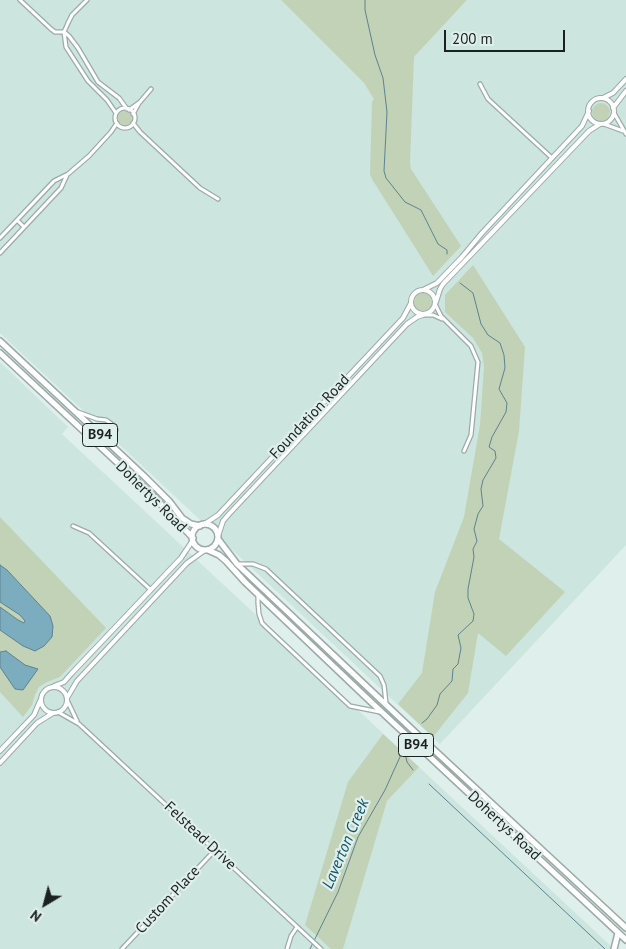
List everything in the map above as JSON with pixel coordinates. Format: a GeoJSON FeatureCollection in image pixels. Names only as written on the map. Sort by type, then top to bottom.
{"type":"FeatureCollection","features":[{"type":"Feature","properties":{"kind":"main road","name":"Dohertys Road"},"geometry":{"type":"LineString","coordinates":[[0,341],[158,490],[182,518],[191,524],[202,525]]}},
{"type":"Feature","properties":{"kind":"main road","name":"Dohertys Road"},"geometry":{"type":"LineString","coordinates":[[0,354],[162,505],[193,539]]}},
{"type":"Feature","properties":{"kind":"main road"},"geometry":{"type":"LineString","coordinates":[[36,387],[41,381]]}},
{"type":"Feature","properties":{"kind":"main road","name":"B94"},"geometry":{"type":"LineString","coordinates":[[202,525],[213,527],[218,538]]}},
{"type":"Feature","properties":{"kind":"main road"},"geometry":{"type":"LineString","coordinates":[[193,539],[194,531],[202,525]]}},
{"type":"Feature","properties":{"kind":"main road","name":"Dohertys Road"},"geometry":{"type":"LineString","coordinates":[[218,538],[238,564],[626,928]]}},
{"type":"Feature","properties":{"kind":"main road"},"geometry":{"type":"LineString","coordinates":[[206,550],[214,546],[218,538]]}},
{"type":"Feature","properties":{"kind":"main road","name":"B94"},"geometry":{"type":"LineString","coordinates":[[193,539],[196,546],[206,550]]}},
{"type":"Feature","properties":{"kind":"main road","name":"Dohertys Road"},"geometry":{"type":"LineString","coordinates":[[206,550],[222,557],[258,595],[381,712],[626,940]]}},
{"type":"Feature","properties":{"kind":"main road"},"geometry":{"type":"LineString","coordinates":[[618,921],[626,922]]}},
{"type":"Feature","properties":{"kind":"main road"},"geometry":{"type":"LineString","coordinates":[[614,949],[618,933]]}},
{"type":"Feature","properties":{"kind":"street"},"geometry":{"type":"LineString","coordinates":[[20,0],[51,30],[64,32],[78,48],[98,82],[118,98],[133,114]]}},
{"type":"Feature","properties":{"kind":"street"},"geometry":{"type":"LineString","coordinates":[[87,0],[72,15],[64,32],[65,42],[88,81],[107,100],[116,114],[117,123],[121,127]]}},
{"type":"Feature","properties":{"kind":"street"},"geometry":{"type":"LineString","coordinates":[[445,320],[432,314],[416,313],[410,303],[413,295],[440,281],[582,126],[594,101],[612,93],[626,79]]}},
{"type":"Feature","properties":{"kind":"street"},"geometry":{"type":"LineString","coordinates":[[480,84],[488,99],[552,158]]}},
{"type":"Feature","properties":{"kind":"street"},"geometry":{"type":"LineString","coordinates":[[98,92],[103,86]]}},
{"type":"Feature","properties":{"kind":"street"},"geometry":{"type":"LineString","coordinates":[[151,89],[133,114],[133,122],[139,131],[200,188],[218,199]]}},
{"type":"Feature","properties":{"kind":"street"},"geometry":{"type":"LineString","coordinates":[[613,108],[626,91]]}},
{"type":"Feature","properties":{"kind":"street"},"geometry":{"type":"LineString","coordinates":[[601,99],[608,101],[613,108],[625,133]]}},
{"type":"Feature","properties":{"kind":"street"},"geometry":{"type":"LineString","coordinates":[[116,114],[121,109],[128,109],[140,102]]}},
{"type":"Feature","properties":{"kind":"street"},"geometry":{"type":"LineString","coordinates":[[588,111],[590,118],[625,133]]}},
{"type":"Feature","properties":{"kind":"street"},"geometry":{"type":"LineString","coordinates":[[424,315],[432,311],[443,284],[590,130],[611,120],[614,113]]}},
{"type":"Feature","properties":{"kind":"street"},"geometry":{"type":"LineString","coordinates":[[129,127],[133,122]]}},
{"type":"Feature","properties":{"kind":"street"},"geometry":{"type":"LineString","coordinates":[[0,238],[54,181],[68,174],[111,132],[117,123]]}},
{"type":"Feature","properties":{"kind":"street"},"geometry":{"type":"LineString","coordinates":[[111,132],[121,127],[129,127],[139,131]]}},
{"type":"Feature","properties":{"kind":"street"},"geometry":{"type":"LineString","coordinates":[[0,253],[61,188],[68,174]]}},
{"type":"Feature","properties":{"kind":"street"},"geometry":{"type":"LineString","coordinates":[[16,220],[24,227]]}},
{"type":"Feature","properties":{"kind":"street"},"geometry":{"type":"LineString","coordinates":[[423,290],[430,292],[445,320],[468,342],[476,354],[478,362],[472,435],[464,451]]}},
{"type":"Feature","properties":{"kind":"street","name":"Foundation Road"},"geometry":{"type":"LineString","coordinates":[[202,525],[218,515],[399,322],[407,312],[410,303]]}},
{"type":"Feature","properties":{"kind":"street","name":"Foundation Road"},"geometry":{"type":"LineString","coordinates":[[218,538],[220,526],[227,516],[407,324],[417,317],[424,315]]}},
{"type":"Feature","properties":{"kind":"street","name":"Dohertys Road"},"geometry":{"type":"LineString","coordinates":[[72,410],[97,419],[106,420],[113,425],[116,430],[111,441],[112,446]]}},
{"type":"Feature","properties":{"kind":"street"},"geometry":{"type":"LineString","coordinates":[[73,526],[89,533],[151,590]]}},
{"type":"Feature","properties":{"kind":"street"},"geometry":{"type":"LineString","coordinates":[[0,751],[34,715],[41,695],[46,689],[64,682],[181,558],[193,539]]}},
{"type":"Feature","properties":{"kind":"street"},"geometry":{"type":"LineString","coordinates":[[0,763],[37,723],[64,707],[77,681],[187,563],[206,550]]}},
{"type":"Feature","properties":{"kind":"street"},"geometry":{"type":"LineString","coordinates":[[238,564],[253,564],[266,569],[380,676],[384,685],[386,704]]}},
{"type":"Feature","properties":{"kind":"street"},"geometry":{"type":"LineString","coordinates":[[258,595],[259,614],[262,623],[266,627],[350,706],[381,712]]}},
{"type":"Feature","properties":{"kind":"street"},"geometry":{"type":"LineString","coordinates":[[94,650],[101,656]]}},
{"type":"Feature","properties":{"kind":"street"},"geometry":{"type":"LineString","coordinates":[[54,686],[63,690],[67,699]]}},
{"type":"Feature","properties":{"kind":"street"},"geometry":{"type":"LineString","coordinates":[[41,699],[41,703],[46,710],[56,712]]}},
{"type":"Feature","properties":{"kind":"street","name":"Felstead Drive"},"geometry":{"type":"LineString","coordinates":[[67,699],[79,724]]}},
{"type":"Feature","properties":{"kind":"street","name":"Felstead Drive"},"geometry":{"type":"LineString","coordinates":[[56,712],[79,724],[321,949]]}},
{"type":"Feature","properties":{"kind":"street","name":"Custom Place"},"geometry":{"type":"LineString","coordinates":[[122,949],[215,850]]}},
{"type":"Feature","properties":{"kind":"street"},"geometry":{"type":"LineString","coordinates":[[287,949],[291,936],[297,927]]}},
{"type":"Feature","properties":{"kind":"shaded area"},"geometry":{"type":"Polygon","coordinates":[[[0,0],[281,0],[364,83],[375,99],[467,0],[626,0],[626,545],[440,744],[0,333],[0,0]]]}},
{"type":"Feature","properties":{"kind":"shaded area"},"geometry":{"type":"Polygon","coordinates":[[[0,362],[68,427],[62,434],[614,949],[0,949],[0,362]]]}},
{"type":"Feature","properties":{"kind":"green space"},"geometry":{"type":"Polygon","coordinates":[[[281,0],[467,0],[414,57],[411,169],[461,246],[433,276],[370,174],[372,102],[374,99],[364,83],[281,0]]]}},
{"type":"Feature","properties":{"kind":"green space"},"geometry":{"type":"Polygon","coordinates":[[[601,103],[607,106],[610,112],[607,118],[601,121],[595,118],[592,112],[595,106],[601,103]]]}},
{"type":"Feature","properties":{"kind":"green space"},"geometry":{"type":"Polygon","coordinates":[[[125,111],[130,113],[132,118],[130,123],[125,125],[120,123],[118,118],[120,113],[125,111]]]}},
{"type":"Feature","properties":{"kind":"green space"},"geometry":{"type":"Polygon","coordinates":[[[473,265],[525,347],[519,431],[499,539],[565,592],[506,656],[478,633],[468,693],[433,737],[398,704],[422,673],[435,592],[464,517],[480,425],[484,367],[482,353],[473,338],[445,312],[445,295],[473,265]]]}},
{"type":"Feature","properties":{"kind":"green space"},"geometry":{"type":"Polygon","coordinates":[[[423,293],[429,296],[432,302],[429,308],[423,311],[417,308],[414,302],[417,296],[423,293]]]}},
{"type":"Feature","properties":{"kind":"green space"},"geometry":{"type":"Polygon","coordinates":[[[0,517],[106,628],[60,677],[39,687],[32,705],[23,717],[0,692],[0,517]]]}},
{"type":"Feature","properties":{"kind":"green space"},"geometry":{"type":"Polygon","coordinates":[[[383,734],[419,767],[387,801],[343,949],[331,949],[305,925],[348,782],[383,734]]]}},
{"type":"Feature","properties":{"kind":"water"},"geometry":{"type":"Polygon","coordinates":[[[0,565],[50,616],[53,626],[52,637],[44,646],[35,651],[23,646],[0,630],[0,607],[18,620],[24,623],[25,621],[20,615],[0,602],[0,565]]]}},
{"type":"Feature","properties":{"kind":"water"},"geometry":{"type":"Polygon","coordinates":[[[6,651],[25,665],[38,669],[23,690],[15,689],[0,667],[0,652],[6,651]]]}},
{"type":"Feature","properties":{"kind":"waterway","name":"Laverton Creek"},"geometry":{"type":"LineString","coordinates":[[365,0],[365,10],[375,55],[383,78],[387,112],[384,171],[386,178],[405,202],[421,210],[438,244],[447,250],[447,254]]}},
{"type":"Feature","properties":{"kind":"waterway","name":"Laverton Creek"},"geometry":{"type":"LineString","coordinates":[[422,723],[437,705],[440,694],[452,681],[453,669],[458,664],[461,648],[458,635],[473,621],[474,614],[468,598],[468,589],[474,557],[473,549],[477,541],[474,529],[478,514],[483,506],[481,489],[483,480],[496,458],[495,451],[489,447],[492,437],[506,412],[507,403],[499,389],[505,368],[504,355],[500,343],[488,335],[481,324],[473,293],[460,283]]}},
{"type":"Feature","properties":{"kind":"waterway","name":"Laverton Creek"},"geometry":{"type":"LineString","coordinates":[[310,949],[338,892],[358,837],[385,790],[404,748]]}},
{"type":"Feature","properties":{"kind":"waterway"},"geometry":{"type":"LineString","coordinates":[[404,749],[407,762],[413,770]]}},
{"type":"Feature","properties":{"kind":"waterway"},"geometry":{"type":"LineString","coordinates":[[429,784],[605,949]]}}]}
